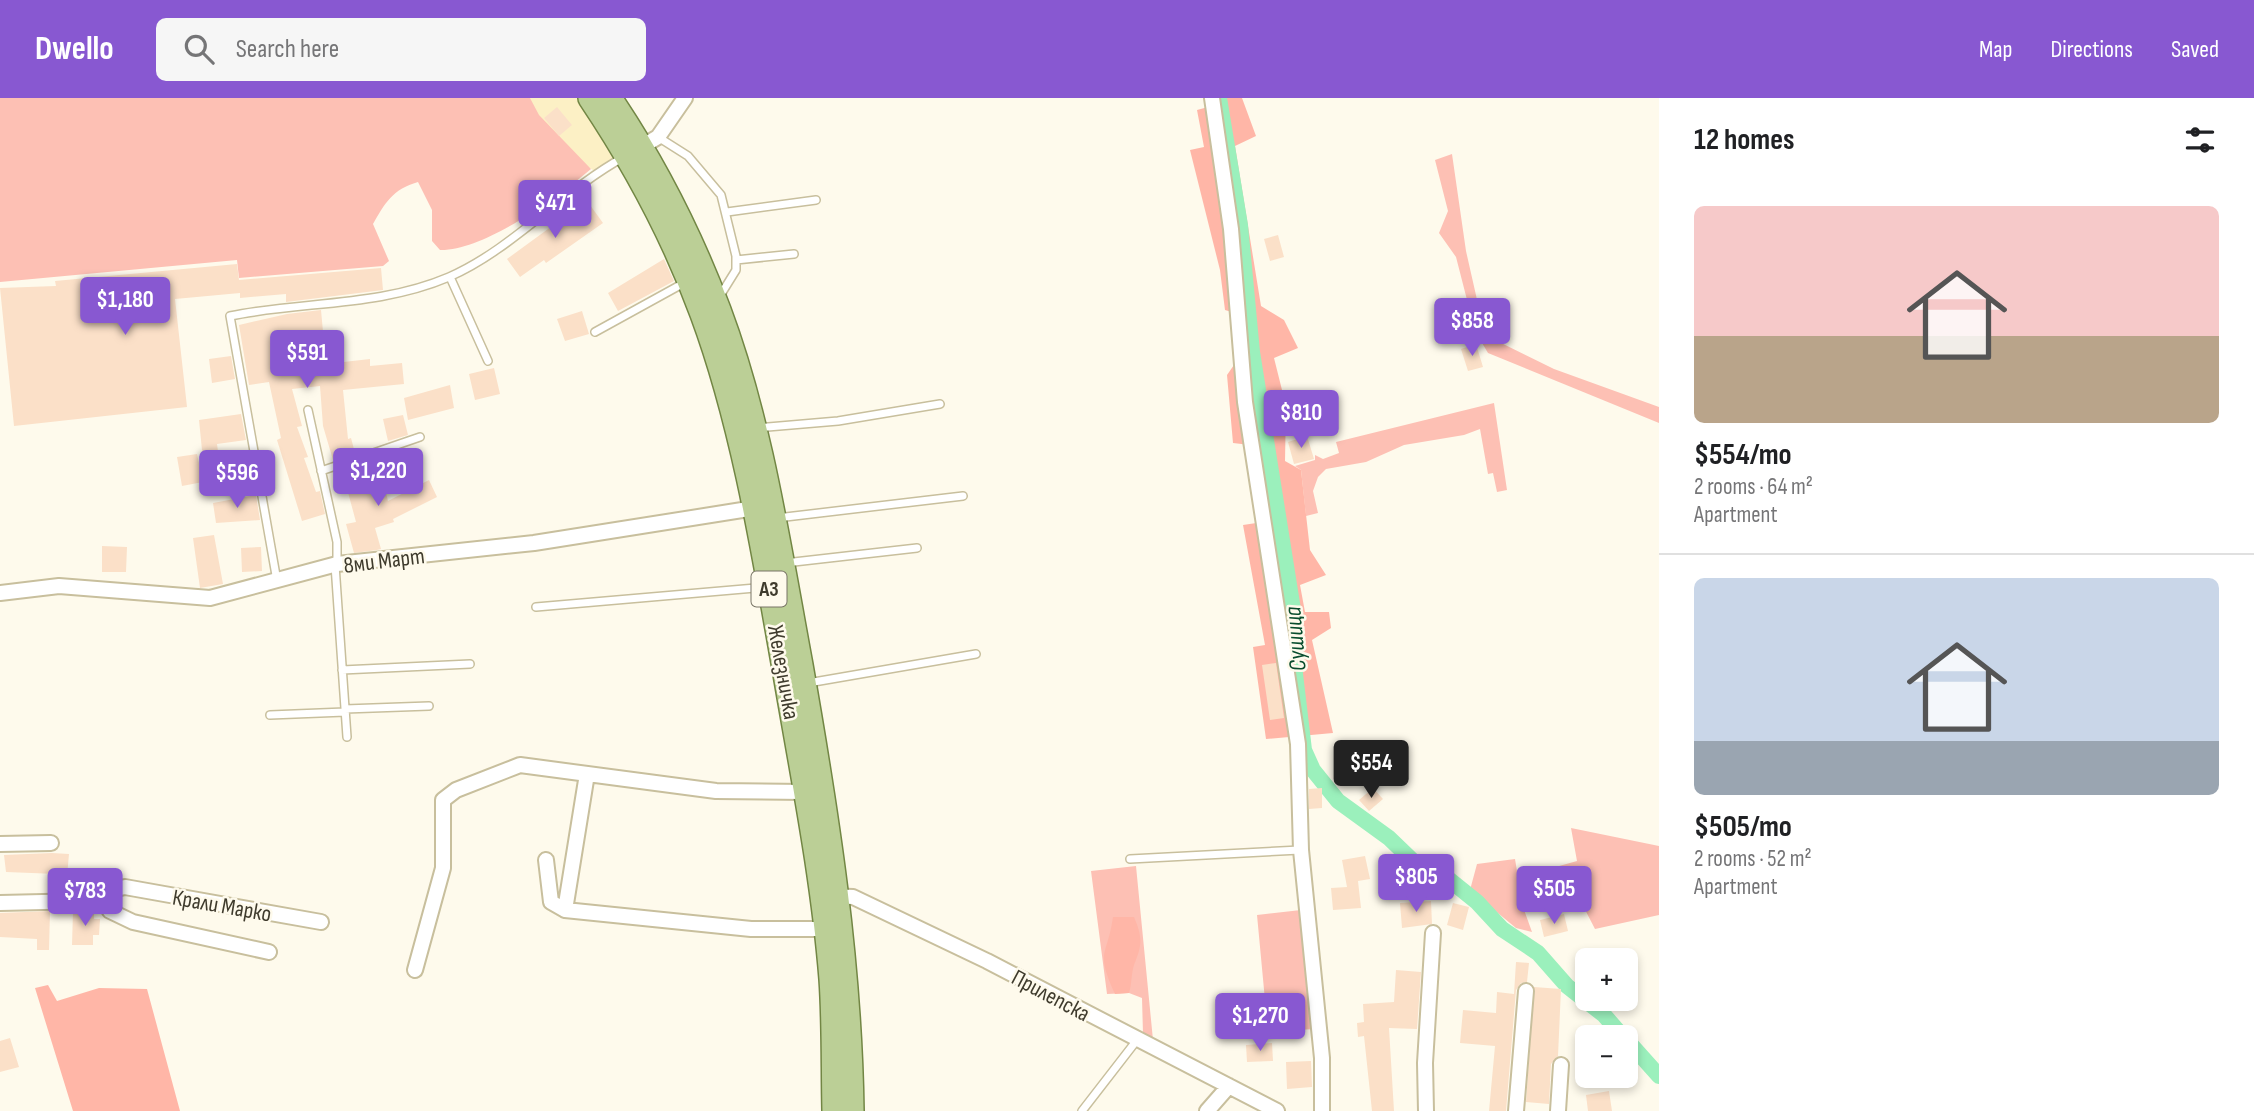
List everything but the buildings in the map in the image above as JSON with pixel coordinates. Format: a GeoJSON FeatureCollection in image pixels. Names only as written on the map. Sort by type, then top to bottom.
{"type":"FeatureCollection","features":[{"type":"Feature","properties":{"kind":"main road","name":"Железничка"},"geometry":{"type":"LineString","coordinates":[[590,98],[642,146],[723,382],[781,564],[804,683],[833,929],[848,985],[852,1111]]}},
{"type":"Feature","properties":{"kind":"main road","name":"Железничка"},"geometry":{"type":"LineString","coordinates":[[610,98],[642,146],[716,302],[752,428],[765,511],[768,587],[804,792],[829,896]]}},
{"type":"Feature","properties":{"kind":"main road","name":"Железничка"},"geometry":{"type":"LineString","coordinates":[[833,929],[831,978],[834,1111]]}},
{"type":"Feature","properties":{"kind":"street"},"geometry":{"type":"LineString","coordinates":[[642,146],[685,98]]}},
{"type":"Feature","properties":{"kind":"street"},"geometry":{"type":"LineString","coordinates":[[1212,98],[1231,229],[1245,402],[1298,744],[1301,850],[1322,1058],[1322,1111]]}},
{"type":"Feature","properties":{"kind":"street","name":"8ми Март"},"geometry":{"type":"LineString","coordinates":[[0,593],[60,586],[209,598],[336,565],[765,511]]}},
{"type":"Feature","properties":{"kind":"street"},"geometry":{"type":"LineString","coordinates":[[415,970],[443,869],[443,800],[456,790],[520,765],[716,791],[804,792]]}},
{"type":"Feature","properties":{"kind":"street"},"geometry":{"type":"LineString","coordinates":[[565,910],[587,774]]}},
{"type":"Feature","properties":{"kind":"street"},"geometry":{"type":"LineString","coordinates":[[0,844],[51,843]]}},
{"type":"Feature","properties":{"kind":"street"},"geometry":{"type":"LineString","coordinates":[[546,860],[551,902],[565,910],[751,929],[833,929]]}},
{"type":"Feature","properties":{"kind":"street","name":"Крали Марко"},"geometry":{"type":"LineString","coordinates":[[0,903],[86,901],[98,893],[125,887],[321,922]]}},
{"type":"Feature","properties":{"kind":"street"},"geometry":{"type":"LineString","coordinates":[[98,893],[110,911],[133,922],[269,953]]}},
{"type":"Feature","properties":{"kind":"street","name":"Прилепска"},"geometry":{"type":"LineString","coordinates":[[829,896],[853,897],[987,961],[1277,1111]]}},
{"type":"Feature","properties":{"kind":"street"},"geometry":{"type":"LineString","coordinates":[[1426,1111],[1425,1063],[1433,933]]}},
{"type":"Feature","properties":{"kind":"street"},"geometry":{"type":"LineString","coordinates":[[1516,1111],[1526,991]]}},
{"type":"Feature","properties":{"kind":"street"},"geometry":{"type":"LineString","coordinates":[[1558,1111],[1561,1065]]}},
{"type":"Feature","properties":{"kind":"street"},"geometry":{"type":"LineString","coordinates":[[1208,1111],[1229,1086]]}},
{"type":"Feature","properties":{"kind":"lane"},"geometry":{"type":"LineString","coordinates":[[277,581],[230,316],[394,296],[450,277],[493,250],[596,172],[642,146],[695,163],[722,195],[736,260],[729,284],[716,302]]}},
{"type":"Feature","properties":{"kind":"lane"},"geometry":{"type":"LineString","coordinates":[[727,212],[816,200]]}},
{"type":"Feature","properties":{"kind":"lane"},"geometry":{"type":"LineString","coordinates":[[736,260],[794,254]]}},
{"type":"Feature","properties":{"kind":"lane"},"geometry":{"type":"LineString","coordinates":[[450,277],[488,361]]}},
{"type":"Feature","properties":{"kind":"lane"},"geometry":{"type":"LineString","coordinates":[[595,332],[688,281]]}},
{"type":"Feature","properties":{"kind":"lane"},"geometry":{"type":"LineString","coordinates":[[752,428],[838,421],[940,404]]}},
{"type":"Feature","properties":{"kind":"lane"},"geometry":{"type":"LineString","coordinates":[[308,410],[337,542],[336,565],[347,737]]}},
{"type":"Feature","properties":{"kind":"lane"},"geometry":{"type":"LineString","coordinates":[[321,471],[420,437]]}},
{"type":"Feature","properties":{"kind":"lane"},"geometry":{"type":"LineString","coordinates":[[765,511],[963,496]]}},
{"type":"Feature","properties":{"kind":"lane"},"geometry":{"type":"LineString","coordinates":[[781,564],[917,548]]}},
{"type":"Feature","properties":{"kind":"lane"},"geometry":{"type":"LineString","coordinates":[[536,607],[768,587]]}},
{"type":"Feature","properties":{"kind":"lane"},"geometry":{"type":"LineString","coordinates":[[804,683],[976,654]]}},
{"type":"Feature","properties":{"kind":"lane"},"geometry":{"type":"LineString","coordinates":[[342,670],[470,664]]}},
{"type":"Feature","properties":{"kind":"lane"},"geometry":{"type":"LineString","coordinates":[[270,715],[429,706]]}},
{"type":"Feature","properties":{"kind":"lane"},"geometry":{"type":"LineString","coordinates":[[1130,859],[1301,850]]}},
{"type":"Feature","properties":{"kind":"lane"},"geometry":{"type":"LineString","coordinates":[[1082,1111],[1137,1040]]}},
{"type":"Feature","properties":{"kind":"shaded area"},"geometry":{"type":"Polygon","coordinates":[[[0,98],[530,98],[539,115],[591,169],[560,194],[498,232],[478,242],[440,250],[432,241],[432,210],[418,182],[409,185],[391,198],[373,224],[389,261],[383,266],[239,278],[237,260],[0,282],[0,98]]]}},
{"type":"Feature","properties":{"kind":"shaded area"},"geometry":{"type":"Polygon","coordinates":[[[485,98],[590,98],[627,155],[596,172],[485,98]]]}},
{"type":"Feature","properties":{"kind":"shaded area"},"geometry":{"type":"Polygon","coordinates":[[[1206,98],[1242,98],[1256,136],[1235,146],[1261,306],[1284,320],[1298,348],[1274,358],[1286,406],[1285,461],[1301,470],[1310,550],[1326,575],[1300,585],[1305,612],[1329,612],[1331,628],[1312,640],[1333,733],[1266,739],[1253,647],[1265,645],[1243,525],[1263,522],[1250,445],[1233,443],[1227,375],[1236,362],[1235,313],[1225,310],[1220,270],[1190,150],[1204,147],[1197,110],[1208,107],[1206,98]]]}},
{"type":"Feature","properties":{"kind":"shaded area"},"geometry":{"type":"Polygon","coordinates":[[[1452,154],[1466,251],[1485,335],[1554,369],[1659,407],[1659,423],[1488,353],[1475,331],[1456,257],[1439,233],[1448,211],[1435,160],[1452,154]]]}},
{"type":"Feature","properties":{"kind":"shaded area"},"geometry":{"type":"Polygon","coordinates":[[[1494,403],[1507,490],[1497,492],[1493,473],[1488,474],[1480,429],[1464,435],[1404,445],[1366,462],[1326,469],[1318,477],[1313,491],[1318,513],[1306,516],[1301,470],[1295,466],[1315,460],[1315,455],[1323,459],[1339,453],[1336,442],[1494,403]]]}},
{"type":"Feature","properties":{"kind":"shaded area"},"geometry":{"type":"Polygon","coordinates":[[[1571,828],[1659,846],[1659,915],[1595,929],[1580,900],[1533,908],[1527,875],[1577,861],[1571,828]]]}},
{"type":"Feature","properties":{"kind":"shaded area"},"geometry":{"type":"Polygon","coordinates":[[[1515,859],[1523,907],[1532,932],[1516,928],[1470,890],[1477,864],[1515,859]]]}},
{"type":"Feature","properties":{"kind":"shaded area"},"geometry":{"type":"Polygon","coordinates":[[[1136,866],[1153,1040],[1143,1034],[1142,998],[1129,993],[1107,994],[1091,871],[1136,866]]]}},
{"type":"Feature","properties":{"kind":"shaded area"},"geometry":{"type":"Polygon","coordinates":[[[1301,910],[1314,1029],[1268,1032],[1257,915],[1301,910]]]}},
{"type":"Feature","properties":{"kind":"shaded area"},"geometry":{"type":"Polygon","coordinates":[[[1113,917],[1134,917],[1139,931],[1140,947],[1129,993],[1115,994],[1105,969],[1104,954],[1113,917]]]}},
{"type":"Feature","properties":{"kind":"shaded area"},"geometry":{"type":"Polygon","coordinates":[[[48,985],[57,1001],[99,988],[147,989],[180,1111],[73,1111],[35,988],[48,985]]]}},
{"type":"Feature","properties":{"kind":"waterway","name":"Сушица"},"geometry":{"type":"LineString","coordinates":[[1219,98],[1240,225],[1252,352],[1294,616],[1295,674],[1304,750],[1313,770],[1338,801],[1389,838],[1415,863],[1437,876],[1446,877],[1477,902],[1502,929],[1538,953],[1567,986],[1613,1025]]}},
{"type":"Feature","properties":{"kind":"waterway","name":"Сушица"},"geometry":{"type":"LineString","coordinates":[[1638,1052],[1659,1076]]}}]}
